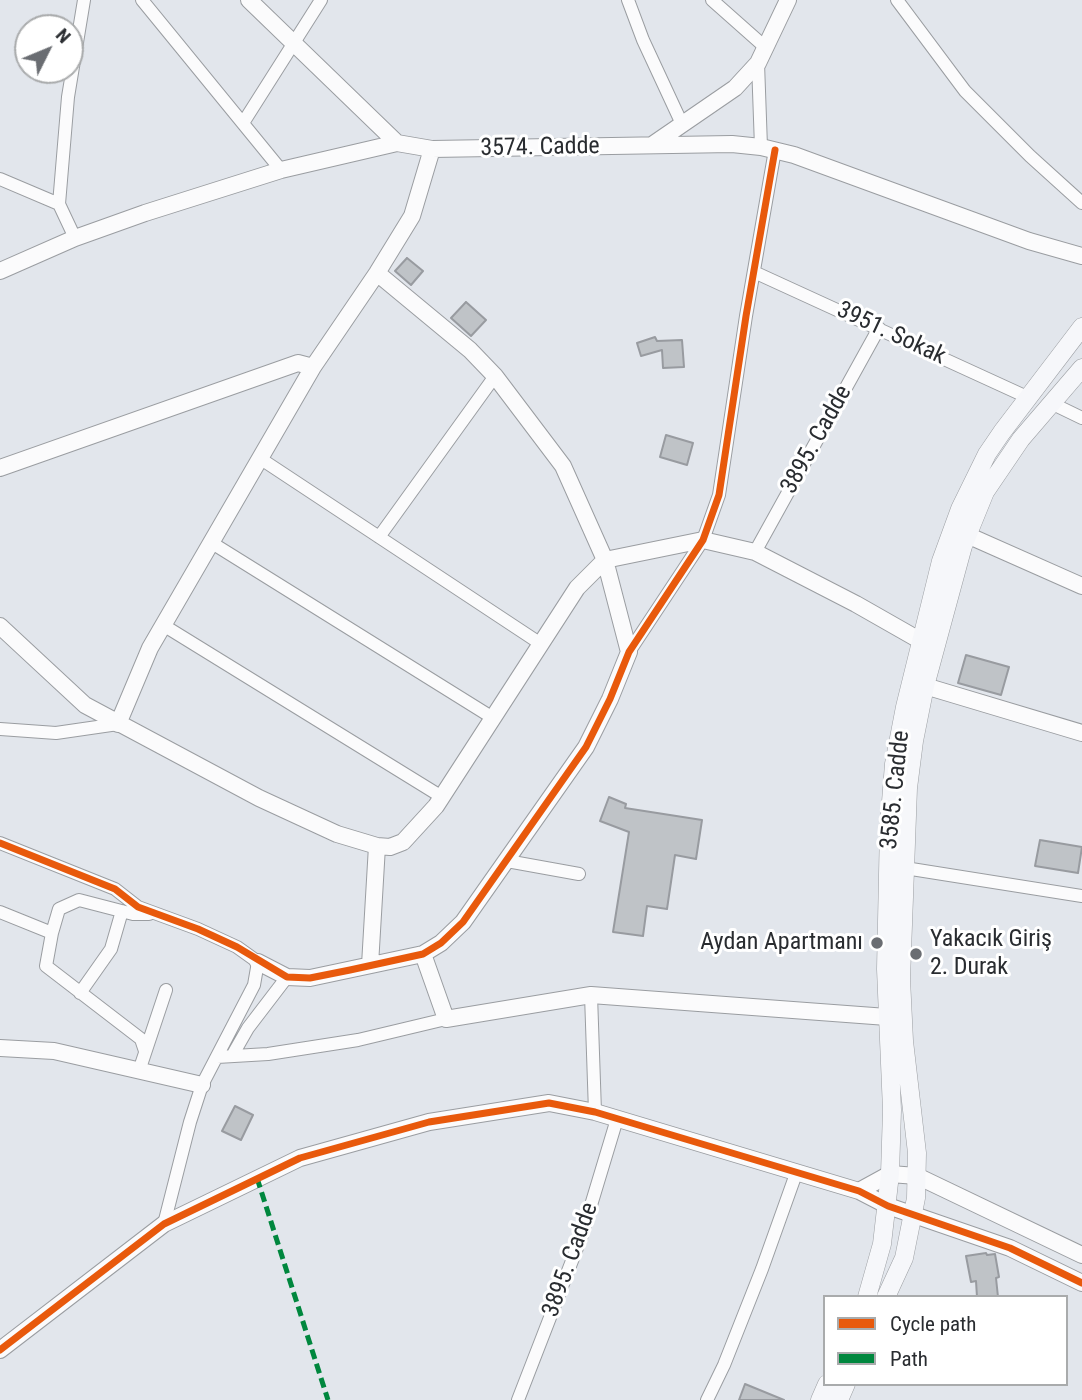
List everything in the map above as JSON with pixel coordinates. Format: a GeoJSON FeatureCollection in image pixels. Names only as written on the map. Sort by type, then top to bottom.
{"type":"FeatureCollection","features":[{"type":"Feature","properties":{"kind":"main road","name":"3585. Cadde"},"geometry":{"type":"LineString","coordinates":[[868,1295],[882,1244],[890,1174],[892,1110],[886,958],[891,791],[901,727],[941,561],[960,509],[988,454],[1027,397],[1082,327]]}},
{"type":"Feature","properties":{"kind":"main road","name":"3585. Cadde"},"geometry":{"type":"LineString","coordinates":[[887,1295],[904,1258],[914,1213],[917,1176],[918,1153],[902,1011],[908,788],[925,686],[967,534],[994,477],[1051,403],[1082,368]]}},
{"type":"Feature","properties":{"kind":"street"},"geometry":{"type":"LineString","coordinates":[[75,238],[60,204],[68,97],[84,0]]}},
{"type":"Feature","properties":{"kind":"street"},"geometry":{"type":"LineString","coordinates":[[142,0],[281,170]]}},
{"type":"Feature","properties":{"kind":"street"},"geometry":{"type":"LineString","coordinates":[[249,0],[397,143]]}},
{"type":"Feature","properties":{"kind":"street"},"geometry":{"type":"LineString","coordinates":[[243,123],[321,0]]}},
{"type":"Feature","properties":{"kind":"street"},"geometry":{"type":"LineString","coordinates":[[628,0],[643,40],[682,124]]}},
{"type":"Feature","properties":{"kind":"street"},"geometry":{"type":"LineString","coordinates":[[712,0],[765,47]]}},
{"type":"Feature","properties":{"kind":"street"},"geometry":{"type":"LineString","coordinates":[[652,145],[735,88],[758,63],[788,0]]}},
{"type":"Feature","properties":{"kind":"street"},"geometry":{"type":"LineString","coordinates":[[897,0],[965,91],[1082,203]]}},
{"type":"Feature","properties":{"kind":"street"},"geometry":{"type":"LineString","coordinates":[[0,843],[115,889],[138,906],[227,943],[287,977],[310,978],[423,954],[463,922],[586,747],[629,652],[703,540],[719,495],[754,272],[768,149],[758,63]]}},
{"type":"Feature","properties":{"kind":"street","name":"3574. Cadde"},"geometry":{"type":"LineString","coordinates":[[0,271],[75,238],[145,213],[281,170],[397,143],[432,149],[732,144],[768,149],[879,185],[1029,241],[1082,256]]}},
{"type":"Feature","properties":{"kind":"street"},"geometry":{"type":"LineString","coordinates":[[118,724],[150,648],[163,625],[313,367],[412,216],[432,149]]}},
{"type":"Feature","properties":{"kind":"street"},"geometry":{"type":"LineString","coordinates":[[0,179],[60,204]]}},
{"type":"Feature","properties":{"kind":"street","name":"3951. Sokak"},"geometry":{"type":"LineString","coordinates":[[754,272],[1027,397]]}},
{"type":"Feature","properties":{"kind":"street"},"geometry":{"type":"LineString","coordinates":[[377,273],[470,350],[495,376],[563,466],[605,560],[629,652]]}},
{"type":"Feature","properties":{"kind":"street","name":"3895. Cadde"},"geometry":{"type":"LineString","coordinates":[[755,552],[879,328]]}},
{"type":"Feature","properties":{"kind":"street"},"geometry":{"type":"LineString","coordinates":[[0,468],[298,363],[313,367]]}},
{"type":"Feature","properties":{"kind":"street"},"geometry":{"type":"LineString","coordinates":[[379,537],[495,376]]}},
{"type":"Feature","properties":{"kind":"street"},"geometry":{"type":"LineString","coordinates":[[1051,403],[1082,418]]}},
{"type":"Feature","properties":{"kind":"street"},"geometry":{"type":"LineString","coordinates":[[261,460],[541,644]]}},
{"type":"Feature","properties":{"kind":"street"},"geometry":{"type":"LineString","coordinates":[[967,534],[1082,586]]}},
{"type":"Feature","properties":{"kind":"street"},"geometry":{"type":"LineString","coordinates":[[0,626],[85,705],[118,724],[259,798],[337,834],[377,846],[390,847],[403,842],[442,797],[577,588],[605,560],[703,540],[755,552],[921,641]]}},
{"type":"Feature","properties":{"kind":"street"},"geometry":{"type":"LineString","coordinates":[[212,543],[493,718]]}},
{"type":"Feature","properties":{"kind":"street"},"geometry":{"type":"LineString","coordinates":[[163,625],[442,797]]}},
{"type":"Feature","properties":{"kind":"street"},"geometry":{"type":"LineString","coordinates":[[925,686],[1082,733]]}},
{"type":"Feature","properties":{"kind":"street"},"geometry":{"type":"LineString","coordinates":[[0,729],[56,733],[118,724]]}},
{"type":"Feature","properties":{"kind":"street"},"geometry":{"type":"LineString","coordinates":[[370,965],[377,846]]}},
{"type":"Feature","properties":{"kind":"street"},"geometry":{"type":"LineString","coordinates":[[507,861],[579,874]]}},
{"type":"Feature","properties":{"kind":"street"},"geometry":{"type":"LineString","coordinates":[[905,868],[1082,896]]}},
{"type":"Feature","properties":{"kind":"street"},"geometry":{"type":"LineString","coordinates":[[145,1051],[141,1039],[46,966],[51,933],[59,909],[79,900],[122,911],[160,915]]}},
{"type":"Feature","properties":{"kind":"street"},"geometry":{"type":"LineString","coordinates":[[80,993],[111,949],[122,911]]}},
{"type":"Feature","properties":{"kind":"street"},"geometry":{"type":"LineString","coordinates":[[0,912],[51,933]]}},
{"type":"Feature","properties":{"kind":"street"},"geometry":{"type":"LineString","coordinates":[[423,954],[446,1019]]}},
{"type":"Feature","properties":{"kind":"street"},"geometry":{"type":"LineString","coordinates":[[164,1224],[202,1085],[254,985],[258,962]]}},
{"type":"Feature","properties":{"kind":"street"},"geometry":{"type":"LineString","coordinates":[[232,1056],[248,1028],[287,977]]}},
{"type":"Feature","properties":{"kind":"street"},"geometry":{"type":"LineString","coordinates":[[139,1071],[166,990]]}},
{"type":"Feature","properties":{"kind":"street"},"geometry":{"type":"LineString","coordinates":[[591,995],[595,1112]]}},
{"type":"Feature","properties":{"kind":"street"},"geometry":{"type":"LineString","coordinates":[[217,1057],[268,1054],[358,1040],[446,1019],[591,995],[887,1017]]}},
{"type":"Feature","properties":{"kind":"street"},"geometry":{"type":"LineString","coordinates":[[0,1048],[54,1051],[202,1085]]}},
{"type":"Feature","properties":{"kind":"street"},"geometry":{"type":"LineString","coordinates":[[0,1350],[164,1224],[300,1158],[429,1122],[549,1103],[595,1112],[859,1191],[888,1206],[1010,1248],[1082,1283]]}},
{"type":"Feature","properties":{"kind":"street","name":"3895. Cadde"},"geometry":{"type":"LineString","coordinates":[[518,1400],[586,1223],[617,1119]]}},
{"type":"Feature","properties":{"kind":"street"},"geometry":{"type":"LineString","coordinates":[[707,1400],[724,1365],[797,1171]]}},
{"type":"Feature","properties":{"kind":"street"},"geometry":{"type":"LineString","coordinates":[[859,1191],[890,1174],[917,1176],[1082,1255]]}},
{"type":"Feature","properties":{"kind":"building"},"geometry":{"type":"Polygon","coordinates":[[[407,258],[423,271],[411,285],[395,271],[407,258]]]}},
{"type":"Feature","properties":{"kind":"building"},"geometry":{"type":"Polygon","coordinates":[[[466,302],[486,320],[471,336],[451,318],[466,302]]]}},
{"type":"Feature","properties":{"kind":"building"},"geometry":{"type":"Polygon","coordinates":[[[655,337],[657,341],[682,340],[684,367],[663,368],[662,350],[641,356],[637,343],[655,337]]]}},
{"type":"Feature","properties":{"kind":"building"},"geometry":{"type":"Polygon","coordinates":[[[666,435],[693,443],[687,465],[660,457],[666,435]]]}},
{"type":"Feature","properties":{"kind":"building"},"geometry":{"type":"Polygon","coordinates":[[[966,655],[1009,667],[1001,695],[958,683],[966,655]]]}},
{"type":"Feature","properties":{"kind":"building"},"geometry":{"type":"Polygon","coordinates":[[[609,797],[626,804],[625,808],[702,820],[696,859],[675,855],[667,909],[647,906],[643,936],[613,932],[629,832],[600,821],[609,797]]]}},
{"type":"Feature","properties":{"kind":"building"},"geometry":{"type":"Polygon","coordinates":[[[1040,840],[1082,847],[1078,873],[1035,866],[1040,840]]]}},
{"type":"Feature","properties":{"kind":"building"},"geometry":{"type":"Polygon","coordinates":[[[235,1106],[253,1115],[241,1140],[222,1131],[235,1106]]]}},
{"type":"Feature","properties":{"kind":"building"},"geometry":{"type":"Polygon","coordinates":[[[995,1254],[999,1277],[996,1278],[998,1295],[977,1295],[976,1281],[971,1282],[966,1256],[995,1254]]]}},
{"type":"Feature","properties":{"kind":"building"},"geometry":{"type":"Polygon","coordinates":[[[745,1384],[784,1400],[739,1400],[745,1384]]]}},
{"type":"Feature","properties":{"kind":"marked path"},"geometry":{"type":"LineString","coordinates":[[257,1178],[328,1400]]}},
{"type":"Feature","properties":{"kind":"cycle path"},"geometry":{"type":"LineString","coordinates":[[0,843],[115,889],[138,907],[237,947],[287,977],[310,978],[423,954],[441,943],[463,922],[586,747],[629,652],[703,540],[719,495],[775,150]]}},
{"type":"Feature","properties":{"kind":"cycle path"},"geometry":{"type":"LineString","coordinates":[[0,1350],[164,1224],[300,1158],[429,1122],[549,1103],[595,1112],[859,1191],[888,1206],[1010,1248],[1082,1283]]}},
{"type":"Feature","properties":{"kind":"place","name":"Aydan Apartmanı"},"geometry":{"type":"Point","coordinates":[877,943]}},
{"type":"Feature","properties":{"kind":"place","name":"Yakacık Giriş 2. Durak"},"geometry":{"type":"Point","coordinates":[916,954]}}]}
